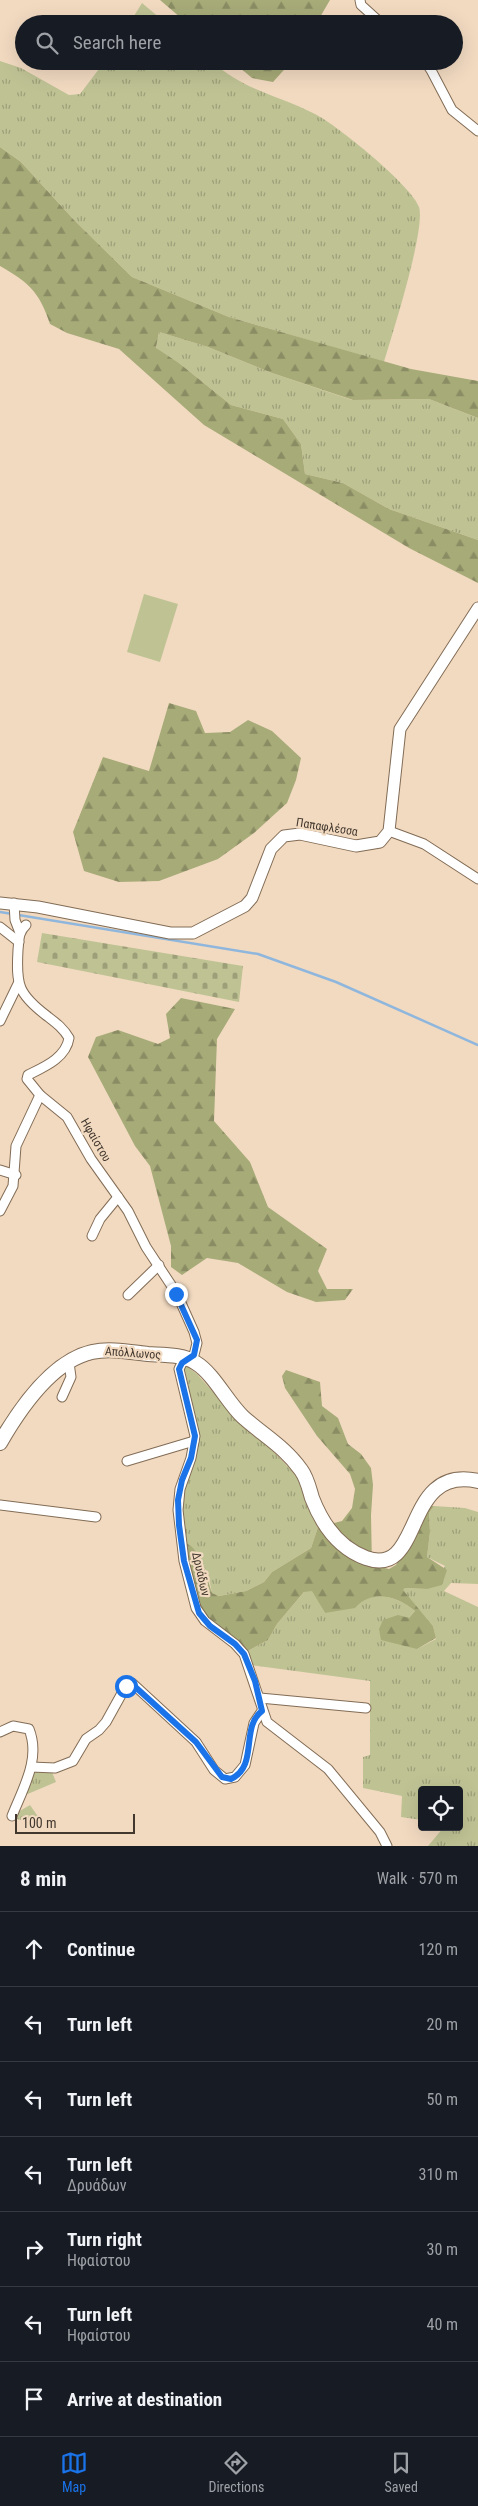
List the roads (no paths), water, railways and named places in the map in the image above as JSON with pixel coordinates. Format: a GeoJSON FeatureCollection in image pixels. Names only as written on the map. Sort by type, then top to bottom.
{"type":"FeatureCollection","features":[{"type":"Feature","properties":{"kind":"main road","name":"Απόλλωνος"},"geometry":{"type":"LineString","coordinates":[[0,1443],[36,1391],[69,1363],[88,1354],[110,1350],[176,1356],[186,1360]]}},
{"type":"Feature","properties":{"kind":"main road"},"geometry":{"type":"LineString","coordinates":[[186,1360],[197,1364],[241,1416],[287,1453],[305,1475],[318,1512],[331,1533],[349,1549],[366,1558],[384,1561],[393,1557],[407,1538],[425,1502],[438,1486],[455,1480],[478,1481]]}},
{"type":"Feature","properties":{"kind":"street"},"geometry":{"type":"LineString","coordinates":[[360,0],[361,5],[372,15]]}},
{"type":"Feature","properties":{"kind":"street"},"geometry":{"type":"LineString","coordinates":[[432,70],[452,110],[478,131]]}},
{"type":"Feature","properties":{"kind":"street"},"geometry":{"type":"LineString","coordinates":[[478,608],[400,729],[389,830],[424,844],[478,879]]}},
{"type":"Feature","properties":{"kind":"street","name":"Παπαφλέσσα"},"geometry":{"type":"LineString","coordinates":[[0,903],[170,933],[193,933],[245,906],[252,898],[271,850],[284,836],[300,834],[362,846],[380,842],[389,830]]}},
{"type":"Feature","properties":{"kind":"street"},"geometry":{"type":"LineString","coordinates":[[0,1020],[18,984],[21,933],[15,920],[15,906]]}},
{"type":"Feature","properties":{"kind":"street"},"geometry":{"type":"LineString","coordinates":[[0,927],[21,933]]}},
{"type":"Feature","properties":{"kind":"street","name":"Ηφαίστου"},"geometry":{"type":"LineString","coordinates":[[18,984],[26,998],[64,1029],[69,1038],[65,1050],[50,1064],[28,1075],[27,1079],[40,1095],[68,1117],[91,1159],[118,1197],[176,1294],[197,1340],[194,1355],[186,1360]]}},
{"type":"Feature","properties":{"kind":"street"},"geometry":{"type":"LineString","coordinates":[[0,1211],[13,1186],[16,1175],[16,1146],[40,1095]]}},
{"type":"Feature","properties":{"kind":"street"},"geometry":{"type":"LineString","coordinates":[[0,1170],[16,1175]]}},
{"type":"Feature","properties":{"kind":"street"},"geometry":{"type":"LineString","coordinates":[[92,1236],[100,1219],[118,1197]]}},
{"type":"Feature","properties":{"kind":"street"},"geometry":{"type":"LineString","coordinates":[[128,1296],[159,1265]]}},
{"type":"Feature","properties":{"kind":"street","name":"Δρυάδων"},"geometry":{"type":"LineString","coordinates":[[186,1360],[179,1369],[193,1422],[194,1441],[191,1458],[180,1489],[178,1510],[183,1554],[194,1600],[205,1622],[235,1644],[244,1654],[260,1698],[262,1711],[272,1727],[328,1770],[380,1832],[388,1846]]}},
{"type":"Feature","properties":{"kind":"street"},"geometry":{"type":"LineString","coordinates":[[62,1397],[71,1377],[69,1363]]}},
{"type":"Feature","properties":{"kind":"street"},"geometry":{"type":"LineString","coordinates":[[127,1461],[194,1441]]}},
{"type":"Feature","properties":{"kind":"street"},"geometry":{"type":"LineString","coordinates":[[0,1505],[96,1517]]}},
{"type":"Feature","properties":{"kind":"street"},"geometry":{"type":"LineString","coordinates":[[31,1767],[55,1768],[73,1761],[86,1739],[99,1730],[106,1722],[126,1686],[132,1684],[193,1739],[218,1774],[228,1779],[239,1774],[245,1765],[254,1723],[262,1711]]}},
{"type":"Feature","properties":{"kind":"street"},"geometry":{"type":"LineString","coordinates":[[260,1698],[366,1708]]}},
{"type":"Feature","properties":{"kind":"street"},"geometry":{"type":"LineString","coordinates":[[0,1732],[12,1726],[29,1729],[34,1743],[31,1767],[12,1816]]}},
{"type":"Feature","properties":{"kind":"waterway"},"geometry":{"type":"LineString","coordinates":[[0,912],[258,954],[336,982],[478,1045]]}}]}
